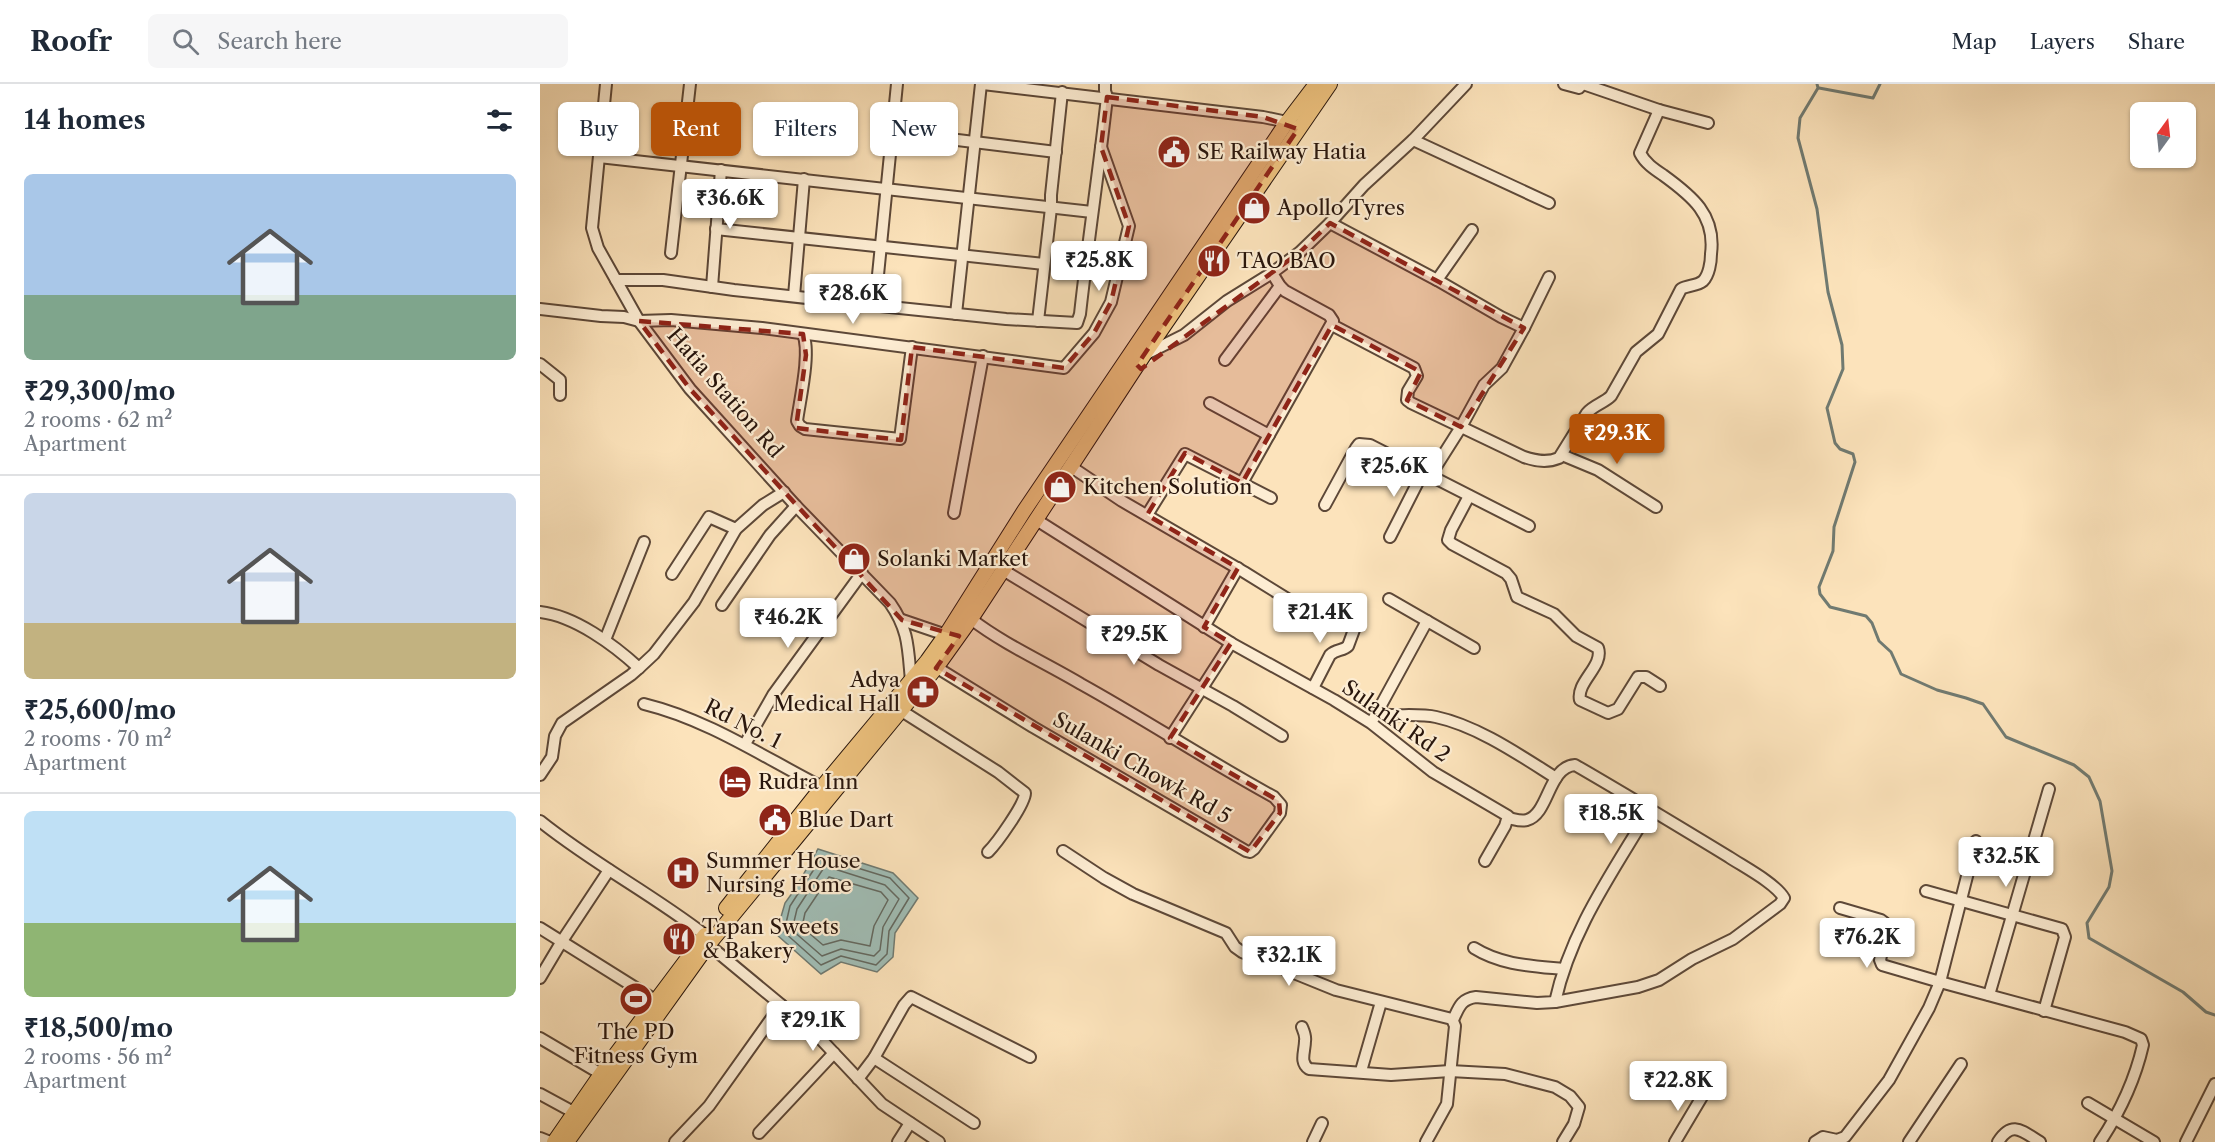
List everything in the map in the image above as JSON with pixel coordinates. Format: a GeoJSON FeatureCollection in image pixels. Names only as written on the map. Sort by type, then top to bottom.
{"type":"FeatureCollection","features":[{"type":"Feature","properties":{"kind":"main road"},"geometry":{"type":"LineString","coordinates":[[952,636],[971,618],[1003,570],[1144,355],[1316,84]]}},
{"type":"Feature","properties":{"kind":"main road"},"geometry":{"type":"LineString","coordinates":[[552,1142],[655,1000],[932,665],[952,636],[1054,466],[1292,125],[1330,84]]}},
{"type":"Feature","properties":{"kind":"main road"},"geometry":{"type":"LineString","coordinates":[[567,1142],[705,939],[822,788],[896,708]]}},
{"type":"Feature","properties":{"kind":"street","name":"Hatia Station Rd"},"geometry":{"type":"LineString","coordinates":[[606,84],[592,228],[597,248],[639,321],[690,389],[796,506],[890,603],[902,620]]}},
{"type":"Feature","properties":{"kind":"street"},"geometry":{"type":"LineString","coordinates":[[671,253],[690,84]]}},
{"type":"Feature","properties":{"kind":"street"},"geometry":{"type":"LineString","coordinates":[[895,102],[897,84]]}},
{"type":"Feature","properties":{"kind":"street"},"geometry":{"type":"LineString","coordinates":[[956,314],[982,84],[1263,117],[1292,125]]}},
{"type":"Feature","properties":{"kind":"street"},"geometry":{"type":"LineString","coordinates":[[616,280],[654,279],[956,314],[1077,323],[1101,147],[1107,97],[1104,91],[1106,84]]}},
{"type":"Feature","properties":{"kind":"street"},"geometry":{"type":"LineString","coordinates":[[1144,355],[1184,335],[1227,301],[1272,273],[1300,252],[1466,84]]}},
{"type":"Feature","properties":{"kind":"street"},"geometry":{"type":"LineString","coordinates":[[1564,84],[1579,88],[1583,84],[1659,110],[1708,123]]}},
{"type":"Feature","properties":{"kind":"street"},"geometry":{"type":"LineString","coordinates":[[1038,321],[1062,92]]}},
{"type":"Feature","properties":{"kind":"street"},"geometry":{"type":"LineString","coordinates":[[1332,325],[1414,368],[1417,376],[1408,391],[1407,400],[1524,457],[1538,461],[1552,461],[1563,455],[1587,413],[1592,407],[1606,401],[1611,396],[1636,352],[1658,334],[1681,289],[1698,284],[1706,276],[1712,243],[1711,232],[1699,205],[1688,193],[1648,164],[1640,153],[1659,110]]}},
{"type":"Feature","properties":{"kind":"street"},"geometry":{"type":"LineString","coordinates":[[958,139],[1056,152]]}},
{"type":"Feature","properties":{"kind":"street"},"geometry":{"type":"LineString","coordinates":[[1413,140],[1549,203]]}},
{"type":"Feature","properties":{"kind":"street"},"geometry":{"type":"LineString","coordinates":[[540,309],[624,317],[639,321],[671,320],[762,328],[1064,368],[1094,333],[1111,302],[1129,226],[1101,147]]}},
{"type":"Feature","properties":{"kind":"street"},"geometry":{"type":"LineString","coordinates":[[875,305],[889,156]]}},
{"type":"Feature","properties":{"kind":"street"},"geometry":{"type":"LineString","coordinates":[[599,157],[1092,212]]}},
{"type":"Feature","properties":{"kind":"street"},"geometry":{"type":"LineString","coordinates":[[712,287],[721,170]]}},
{"type":"Feature","properties":{"kind":"street"},"geometry":{"type":"LineString","coordinates":[[794,296],[804,179]]}},
{"type":"Feature","properties":{"kind":"street"},"geometry":{"type":"LineString","coordinates":[[1330,223],[1524,328]]}},
{"type":"Feature","properties":{"kind":"street"},"geometry":{"type":"LineString","coordinates":[[716,229],[1044,264]]}},
{"type":"Feature","properties":{"kind":"street"},"geometry":{"type":"LineString","coordinates":[[1437,280],[1472,230]]}},
{"type":"Feature","properties":{"kind":"street"},"geometry":{"type":"LineString","coordinates":[[1242,483],[1333,321],[1329,315],[1280,286],[1272,273]]}},
{"type":"Feature","properties":{"kind":"street"},"geometry":{"type":"LineString","coordinates":[[1390,537],[1427,474],[1461,427],[1484,385],[1502,368],[1549,278]]}},
{"type":"Feature","properties":{"kind":"street"},"geometry":{"type":"LineString","coordinates":[[1225,360],[1280,286]]}},
{"type":"Feature","properties":{"kind":"street"},"geometry":{"type":"LineString","coordinates":[[803,334],[807,342],[797,421],[805,429],[850,435],[900,439],[912,347]]}},
{"type":"Feature","properties":{"kind":"street"},"geometry":{"type":"LineString","coordinates":[[954,513],[983,356]]}},
{"type":"Feature","properties":{"kind":"street"},"geometry":{"type":"LineString","coordinates":[[540,364],[560,380],[560,395]]}},
{"type":"Feature","properties":{"kind":"street"},"geometry":{"type":"LineString","coordinates":[[1210,403],[1269,435]]}},
{"type":"Feature","properties":{"kind":"street"},"geometry":{"type":"LineString","coordinates":[[1325,505],[1359,444],[1370,445],[1529,526]]}},
{"type":"Feature","properties":{"kind":"street"},"geometry":{"type":"LineString","coordinates":[[1147,515],[1185,454],[1271,498]]}},
{"type":"Feature","properties":{"kind":"street"},"geometry":{"type":"LineString","coordinates":[[1563,455],[1598,470],[1656,507]]}},
{"type":"Feature","properties":{"kind":"street"},"geometry":{"type":"LineString","coordinates":[[1070,466],[1122,501],[1302,608]]}},
{"type":"Feature","properties":{"kind":"street"},"geometry":{"type":"LineString","coordinates":[[540,775],[552,758],[555,736],[562,723],[631,675],[654,654],[694,602],[736,529],[763,505],[784,492]]}},
{"type":"Feature","properties":{"kind":"street"},"geometry":{"type":"LineString","coordinates":[[1469,496],[1448,540],[1506,573],[1511,579],[1517,597],[1554,614],[1576,636],[1594,645],[1599,651],[1581,690],[1580,700],[1608,713],[1618,708],[1638,676],[1646,677],[1660,686]]}},
{"type":"Feature","properties":{"kind":"street"},"geometry":{"type":"LineString","coordinates":[[722,604],[770,535],[796,506]]}},
{"type":"Feature","properties":{"kind":"street"},"geometry":{"type":"LineString","coordinates":[[672,574],[707,518],[712,516],[736,529]]}},
{"type":"Feature","properties":{"kind":"street","name":"Sulanki Rd 2"},"geometry":{"type":"LineString","coordinates":[[1035,519],[1231,644],[1373,719],[1433,772],[1508,818]]}},
{"type":"Feature","properties":{"kind":"street"},"geometry":{"type":"LineString","coordinates":[[605,640],[644,542]]}},
{"type":"Feature","properties":{"kind":"street"},"geometry":{"type":"LineString","coordinates":[[1204,627],[1238,568]]}},
{"type":"Feature","properties":{"kind":"street"},"geometry":{"type":"LineString","coordinates":[[1003,570],[1159,665],[1282,736]]}},
{"type":"Feature","properties":{"kind":"street"},"geometry":{"type":"LineString","coordinates":[[745,744],[777,688],[862,573]]}},
{"type":"Feature","properties":{"kind":"street"},"geometry":{"type":"LineString","coordinates":[[1389,599],[1474,648]]}},
{"type":"Feature","properties":{"kind":"street"},"geometry":{"type":"LineString","coordinates":[[1312,688],[1330,655],[1348,646],[1358,619],[1348,606]]}},
{"type":"Feature","properties":{"kind":"street"},"geometry":{"type":"LineString","coordinates":[[540,612],[571,622],[605,640],[639,668]]}},
{"type":"Feature","properties":{"kind":"street"},"geometry":{"type":"LineString","coordinates":[[971,618],[993,636],[1079,683],[1170,738],[1231,644]]}},
{"type":"Feature","properties":{"kind":"street"},"geometry":{"type":"LineString","coordinates":[[915,685],[902,620],[952,636]]}},
{"type":"Feature","properties":{"kind":"street"},"geometry":{"type":"LineString","coordinates":[[1373,719],[1427,621]]}},
{"type":"Feature","properties":{"kind":"street","name":"Sulanki Chowk Rd 5"},"geometry":{"type":"LineString","coordinates":[[932,665],[1156,800],[1250,852],[1277,818],[1281,809],[1279,801],[1170,738]]}},
{"type":"Feature","properties":{"kind":"street","name":"Rd No. 1"},"geometry":{"type":"LineString","coordinates":[[644,704],[703,723],[822,788]]}},
{"type":"Feature","properties":{"kind":"street"},"geometry":{"type":"LineString","coordinates":[[896,708],[1016,784],[1025,793],[1009,825],[988,852]]}},
{"type":"Feature","properties":{"kind":"street"},"geometry":{"type":"LineString","coordinates":[[1373,719],[1427,716],[1446,719],[1502,745],[1556,778]]}},
{"type":"Feature","properties":{"kind":"street"},"geometry":{"type":"LineString","coordinates":[[1426,1142],[1447,1104],[1453,1020],[1461,1003],[1468,998],[1537,1003],[1555,1002],[1638,987],[1659,980],[1692,959],[1733,939],[1783,902],[1784,896],[1649,808],[1575,765],[1564,769],[1556,778],[1538,810],[1530,819],[1525,821],[1508,818],[1485,861]]}},
{"type":"Feature","properties":{"kind":"street"},"geometry":{"type":"LineString","coordinates":[[1989,995],[2049,789]]}},
{"type":"Feature","properties":{"kind":"street"},"geometry":{"type":"LineString","coordinates":[[1555,1002],[1563,969],[1587,915],[1643,822],[1649,808]]}},
{"type":"Feature","properties":{"kind":"street"},"geometry":{"type":"LineString","coordinates":[[540,820],[609,870],[686,919],[705,939],[814,1032],[882,1104],[939,1142]]}},
{"type":"Feature","properties":{"kind":"street"},"geometry":{"type":"LineString","coordinates":[[1815,1142],[1823,1137],[1837,1140],[1845,1137],[1882,1090],[1925,1015],[1940,982],[1976,841]]}},
{"type":"Feature","properties":{"kind":"street"},"geometry":{"type":"LineString","coordinates":[[1063,851],[1133,894],[1226,933],[1231,937],[1234,947],[1242,952],[1314,982],[1453,1020]]}},
{"type":"Feature","properties":{"kind":"street"},"geometry":{"type":"LineString","coordinates":[[540,978],[609,870]]}},
{"type":"Feature","properties":{"kind":"street"},"geometry":{"type":"LineString","coordinates":[[1926,891],[2057,927],[2065,932],[2044,1011]]}},
{"type":"Feature","properties":{"kind":"street"},"geometry":{"type":"LineString","coordinates":[[1840,908],[1885,923],[1886,934],[1880,960],[1882,965],[2124,1032],[2141,1039],[2143,1045],[2132,1084],[2115,1119],[2100,1142]]}},
{"type":"Feature","properties":{"kind":"street"},"geometry":{"type":"LineString","coordinates":[[540,928],[655,1000]]}},
{"type":"Feature","properties":{"kind":"street"},"geometry":{"type":"LineString","coordinates":[[1474,948],[1492,957],[1522,965],[1563,969]]}},
{"type":"Feature","properties":{"kind":"street"},"geometry":{"type":"LineString","coordinates":[[858,1079],[874,1058],[904,1005],[911,997],[1030,1057]]}},
{"type":"Feature","properties":{"kind":"street"},"geometry":{"type":"LineString","coordinates":[[1360,1071],[1381,1002]]}},
{"type":"Feature","properties":{"kind":"street"},"geometry":{"type":"LineString","coordinates":[[675,1142],[709,1106],[781,1005]]}},
{"type":"Feature","properties":{"kind":"street"},"geometry":{"type":"LineString","coordinates":[[1302,1027],[1305,1036],[1303,1060],[1305,1066],[1314,1070],[1360,1071],[1391,1075],[1450,1071],[1504,1074],[1545,1084],[1577,1102],[1578,1113],[1563,1142]]}},
{"type":"Feature","properties":{"kind":"street"},"geometry":{"type":"LineString","coordinates":[[540,1038],[601,1074]]}},
{"type":"Feature","properties":{"kind":"street"},"geometry":{"type":"LineString","coordinates":[[759,1133],[834,1053]]}},
{"type":"Feature","properties":{"kind":"street"},"geometry":{"type":"LineString","coordinates":[[874,1058],[974,1123]]}},
{"type":"Feature","properties":{"kind":"street"},"geometry":{"type":"LineString","coordinates":[[1909,1142],[1961,1064]]}},
{"type":"Feature","properties":{"kind":"street"},"geometry":{"type":"LineString","coordinates":[[2186,1142],[2215,1084]]}},
{"type":"Feature","properties":{"kind":"street"},"geometry":{"type":"LineString","coordinates":[[540,1094],[575,1113]]}},
{"type":"Feature","properties":{"kind":"street"},"geometry":{"type":"LineString","coordinates":[[1675,1142],[1703,1095]]}},
{"type":"Feature","properties":{"kind":"street"},"geometry":{"type":"LineString","coordinates":[[2088,1103],[2154,1142]]}},
{"type":"Feature","properties":{"kind":"street"},"geometry":{"type":"LineString","coordinates":[[898,1142],[910,1123]]}},
{"type":"Feature","properties":{"kind":"street"},"geometry":{"type":"LineString","coordinates":[[1313,1142],[1322,1123]]}},
{"type":"Feature","properties":{"kind":"street"},"geometry":{"type":"LineString","coordinates":[[1998,1142],[2004,1132],[2009,1129],[2017,1130],[2040,1142]]}},
{"type":"Feature","properties":{"kind":"street"},"geometry":{"type":"LineString","coordinates":[[540,1138],[552,1142]]}},
{"type":"Feature","properties":{"kind":"highlighted area"},"geometry":{"type":"Polygon","coordinates":[[[1107,97],[1263,117],[1298,129],[1137,365],[1141,369],[1300,252],[1330,223],[1524,328],[1461,427],[1407,400],[1421,372],[1332,325],[1242,483],[1185,453],[1147,515],[1238,568],[1204,627],[1231,643],[1170,738],[1279,801],[1280,813],[1250,852],[936,668],[959,636],[902,620],[690,389],[639,321],[803,334],[806,355],[796,428],[901,440],[912,347],[1064,368],[1094,333],[1111,302],[1129,226],[1101,147],[1107,97]]]}},
{"type":"Feature","properties":{"kind":"water"},"geometry":{"type":"Polygon","coordinates":[[[818,849],[893,873],[918,898],[895,933],[893,957],[877,972],[841,962],[821,974],[776,934],[785,903],[818,849]]]}},
{"type":"Feature","properties":{"kind":"waterway"},"geometry":{"type":"LineString","coordinates":[[1817,84],[1818,88],[1800,118],[1798,138],[1817,209],[1828,292],[1842,345],[1843,369],[1827,408],[1835,443],[1840,449],[1853,454],[1855,462],[1834,527],[1833,551],[1819,587],[1820,594],[1830,607],[1866,616],[1872,623],[1879,641],[1891,652],[1901,674],[1937,690],[1983,704],[2006,737],[2074,765],[2089,777],[2100,801],[2112,871],[2109,887],[2087,923],[2089,938],[2183,992],[2206,1012],[2215,1015]]}},
{"type":"Feature","properties":{"kind":"waterway"},"geometry":{"type":"LineString","coordinates":[[1819,88],[1873,98],[1880,84]]}},
{"type":"Feature","properties":{"kind":"place","name":"SE Railway Hatia"},"geometry":{"type":"Point","coordinates":[1174,152]}},
{"type":"Feature","properties":{"kind":"place","name":"Apollo Tyres"},"geometry":{"type":"Point","coordinates":[1254,208]}},
{"type":"Feature","properties":{"kind":"place","name":"TAO BAO"},"geometry":{"type":"Point","coordinates":[1214,261]}},
{"type":"Feature","properties":{"kind":"place","name":"Kitchen Solution"},"geometry":{"type":"Point","coordinates":[1060,487]}},
{"type":"Feature","properties":{"kind":"place","name":"Solanki Market"},"geometry":{"type":"Point","coordinates":[854,559]}},
{"type":"Feature","properties":{"kind":"place","name":"Adya Medical Hall"},"geometry":{"type":"Point","coordinates":[923,692]}},
{"type":"Feature","properties":{"kind":"place","name":"Rudra Inn"},"geometry":{"type":"Point","coordinates":[735,782]}},
{"type":"Feature","properties":{"kind":"place","name":"Blue Dart"},"geometry":{"type":"Point","coordinates":[775,820]}},
{"type":"Feature","properties":{"kind":"place","name":"Summer House Nursing Home"},"geometry":{"type":"Point","coordinates":[683,873]}},
{"type":"Feature","properties":{"kind":"place","name":"Tapan Sweets & Bakery"},"geometry":{"type":"Point","coordinates":[679,939]}},
{"type":"Feature","properties":{"kind":"place","name":"The PD Fitness Gym"},"geometry":{"type":"Point","coordinates":[636,999]}}]}
